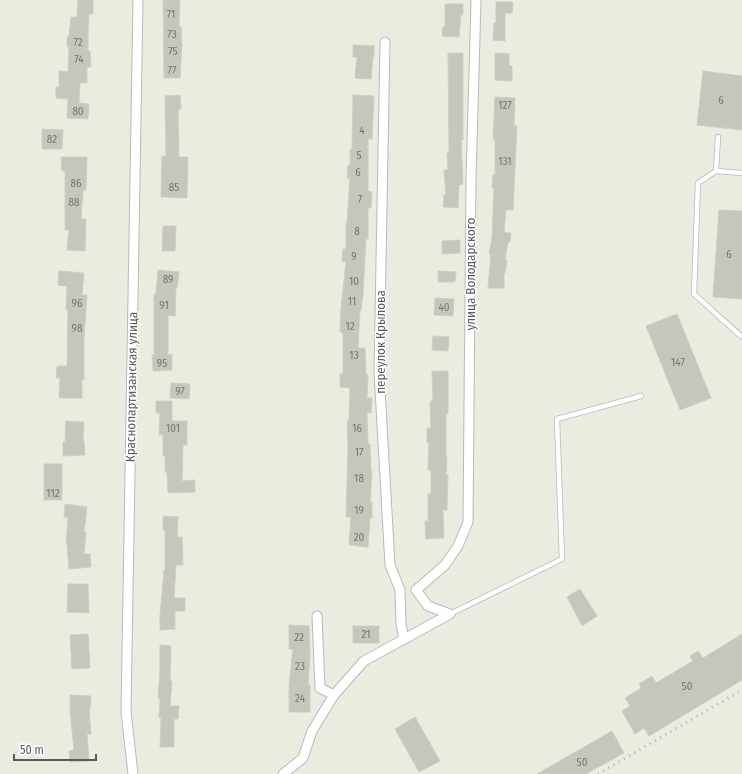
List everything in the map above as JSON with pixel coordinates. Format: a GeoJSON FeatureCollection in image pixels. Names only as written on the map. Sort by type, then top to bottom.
{"type":"FeatureCollection","features":[{"type":"Feature","properties":{"kind":"street","name":"Краснопартизанская улица"},"geometry":{"type":"LineString","coordinates":[[133,774],[126,712],[138,0]]}},
{"type":"Feature","properties":{"kind":"street","name":"улица Володарского"},"geometry":{"type":"LineString","coordinates":[[416,590],[445,565],[458,546],[468,522],[471,179],[476,0]]}},
{"type":"Feature","properties":{"kind":"street","name":"переулок Крылова"},"geometry":{"type":"LineString","coordinates":[[385,42],[379,372],[390,565],[400,590],[401,624],[404,639]]}},
{"type":"Feature","properties":{"kind":"street"},"geometry":{"type":"LineString","coordinates":[[400,590],[416,590],[428,606],[450,614]]}},
{"type":"Feature","properties":{"kind":"street"},"geometry":{"type":"LineString","coordinates":[[283,774],[303,758],[312,731],[334,695],[364,661],[450,614]]}},
{"type":"Feature","properties":{"kind":"street"},"geometry":{"type":"LineString","coordinates":[[317,616],[320,688],[334,695]]}},
{"type":"Feature","properties":{"kind":"lane"},"geometry":{"type":"LineString","coordinates":[[716,172],[718,137]]}},
{"type":"Feature","properties":{"kind":"lane"},"geometry":{"type":"LineString","coordinates":[[741,336],[694,294],[698,183],[716,172],[742,173]]}},
{"type":"Feature","properties":{"kind":"lane"},"geometry":{"type":"LineString","coordinates":[[450,614],[562,559],[557,419],[641,396]]}},
{"type":"Feature","properties":{"kind":"building"},"geometry":{"type":"Polygon","coordinates":[[[78,0],[93,0],[93,14],[89,14],[88,31],[88,51],[90,51],[91,67],[87,67],[87,83],[80,83],[79,103],[89,104],[88,119],[67,118],[68,99],[56,98],[56,87],[59,87],[59,71],[68,72],[69,47],[67,47],[67,37],[69,37],[71,17],[77,17],[78,0]]]}},
{"type":"Feature","properties":{"kind":"building"},"geometry":{"type":"Polygon","coordinates":[[[163,0],[180,0],[179,26],[181,26],[182,45],[180,78],[164,78],[163,0]]]}},
{"type":"Feature","properties":{"kind":"building"},"geometry":{"type":"Polygon","coordinates":[[[496,2],[513,2],[512,13],[505,13],[505,41],[493,40],[494,23],[496,23],[496,2]]]}},
{"type":"Feature","properties":{"kind":"building"},"geometry":{"type":"Polygon","coordinates":[[[445,4],[463,4],[463,15],[461,15],[459,37],[442,36],[443,27],[445,27],[445,4]]]}},
{"type":"Feature","properties":{"kind":"building"},"geometry":{"type":"Polygon","coordinates":[[[353,45],[374,46],[371,79],[355,78],[357,57],[353,57],[353,45]]]}},
{"type":"Feature","properties":{"kind":"building"},"geometry":{"type":"Polygon","coordinates":[[[448,53],[463,53],[463,140],[461,140],[463,184],[459,185],[458,208],[443,207],[444,195],[446,195],[444,170],[448,170],[447,153],[449,153],[448,53]]]}},
{"type":"Feature","properties":{"kind":"building"},"geometry":{"type":"Polygon","coordinates":[[[495,53],[509,54],[509,66],[512,66],[512,81],[495,80],[495,53]]]}},
{"type":"Feature","properties":{"kind":"building"},"geometry":{"type":"Polygon","coordinates":[[[703,71],[742,76],[742,130],[697,125],[703,71]]]}},
{"type":"Feature","properties":{"kind":"building"},"geometry":{"type":"Polygon","coordinates":[[[180,95],[181,109],[178,110],[179,157],[188,157],[187,198],[161,197],[162,156],[166,156],[165,96],[180,95]]]}},
{"type":"Feature","properties":{"kind":"building"},"geometry":{"type":"Polygon","coordinates":[[[353,95],[374,96],[372,139],[368,139],[368,191],[372,192],[371,208],[368,208],[368,239],[366,239],[358,348],[365,348],[366,375],[368,375],[367,398],[372,398],[371,413],[367,412],[368,444],[370,444],[372,471],[370,502],[372,502],[372,518],[370,518],[368,547],[349,545],[351,517],[346,517],[348,445],[347,421],[349,421],[350,388],[340,387],[340,374],[343,374],[343,333],[340,332],[341,308],[346,262],[342,261],[343,249],[346,249],[346,223],[350,178],[347,178],[348,165],[350,165],[350,149],[352,149],[353,95]]]}},
{"type":"Feature","properties":{"kind":"building"},"geometry":{"type":"Polygon","coordinates":[[[495,97],[515,98],[514,126],[517,126],[513,210],[506,210],[504,232],[511,233],[505,260],[507,260],[504,273],[504,288],[488,288],[494,188],[492,188],[493,175],[495,175],[495,139],[493,139],[495,97]]]}},
{"type":"Feature","properties":{"kind":"building"},"geometry":{"type":"Polygon","coordinates":[[[42,129],[63,130],[62,149],[42,149],[42,129]]]}},
{"type":"Feature","properties":{"kind":"building"},"geometry":{"type":"Polygon","coordinates":[[[61,157],[87,157],[86,190],[83,190],[81,219],[86,219],[85,251],[67,250],[69,230],[65,230],[65,171],[62,171],[61,157]]]}},
{"type":"Feature","properties":{"kind":"building"},"geometry":{"type":"Polygon","coordinates":[[[719,210],[742,211],[742,299],[713,297],[719,210]]]}},
{"type":"Feature","properties":{"kind":"building"},"geometry":{"type":"Polygon","coordinates":[[[163,226],[176,226],[175,251],[162,251],[163,226]]]}},
{"type":"Feature","properties":{"kind":"building"},"geometry":{"type":"Polygon","coordinates":[[[460,240],[460,253],[442,254],[442,241],[460,240]]]}},
{"type":"Feature","properties":{"kind":"building"},"geometry":{"type":"Polygon","coordinates":[[[158,270],[179,272],[176,288],[175,316],[168,315],[168,355],[172,354],[172,370],[153,371],[152,355],[154,355],[154,294],[156,294],[158,270]]]}},
{"type":"Feature","properties":{"kind":"building"},"geometry":{"type":"Polygon","coordinates":[[[59,271],[84,273],[82,295],[87,295],[82,398],[59,398],[60,378],[56,378],[57,366],[67,366],[68,310],[66,310],[67,286],[58,285],[59,271]]]}},
{"type":"Feature","properties":{"kind":"building"},"geometry":{"type":"Polygon","coordinates":[[[438,271],[456,272],[455,282],[438,282],[438,271]]]}},
{"type":"Feature","properties":{"kind":"building"},"geometry":{"type":"Polygon","coordinates":[[[435,298],[454,299],[453,316],[434,315],[435,298]]]}},
{"type":"Feature","properties":{"kind":"building"},"geometry":{"type":"Polygon","coordinates":[[[677,314],[711,398],[680,410],[646,326],[677,314]]]}},
{"type":"Feature","properties":{"kind":"building"},"geometry":{"type":"Polygon","coordinates":[[[433,336],[449,337],[448,351],[432,350],[433,336]]]}},
{"type":"Feature","properties":{"kind":"building"},"geometry":{"type":"Polygon","coordinates":[[[432,371],[448,371],[448,414],[446,414],[446,475],[448,475],[447,510],[443,510],[444,538],[426,539],[425,521],[428,521],[428,494],[431,494],[431,470],[428,470],[429,443],[427,443],[427,428],[431,428],[430,401],[433,401],[432,371]]]}},
{"type":"Feature","properties":{"kind":"building"},"geometry":{"type":"Polygon","coordinates":[[[171,383],[190,384],[189,399],[170,398],[171,383]]]}},
{"type":"Feature","properties":{"kind":"building"},"geometry":{"type":"Polygon","coordinates":[[[156,401],[172,401],[172,421],[187,421],[187,445],[183,445],[182,481],[195,480],[195,492],[168,493],[167,472],[165,472],[165,456],[163,456],[163,435],[159,435],[160,413],[156,413],[156,401]]]}},
{"type":"Feature","properties":{"kind":"building"},"geometry":{"type":"Polygon","coordinates":[[[66,421],[84,422],[83,441],[85,455],[63,456],[66,421]]]}},
{"type":"Feature","properties":{"kind":"building"},"geometry":{"type":"Polygon","coordinates":[[[44,464],[62,464],[62,500],[44,500],[44,464]]]}},
{"type":"Feature","properties":{"kind":"building"},"geometry":{"type":"Polygon","coordinates":[[[65,504],[87,507],[84,532],[86,533],[84,554],[90,554],[91,567],[69,569],[66,544],[68,517],[64,517],[65,504]]]}},
{"type":"Feature","properties":{"kind":"building"},"geometry":{"type":"Polygon","coordinates":[[[163,516],[178,517],[177,537],[182,537],[183,565],[176,565],[174,598],[185,598],[185,611],[175,611],[175,629],[160,630],[160,615],[165,570],[165,530],[163,530],[163,516]]]}},
{"type":"Feature","properties":{"kind":"building"},"geometry":{"type":"Polygon","coordinates":[[[68,584],[88,584],[89,613],[67,612],[68,584]]]}},
{"type":"Feature","properties":{"kind":"building"},"geometry":{"type":"Polygon","coordinates":[[[580,589],[597,616],[582,626],[567,597],[580,589]]]}},
{"type":"Feature","properties":{"kind":"building"},"geometry":{"type":"Polygon","coordinates":[[[289,625],[309,626],[310,657],[308,685],[310,685],[310,712],[289,712],[289,685],[293,649],[289,649],[289,625]]]}},
{"type":"Feature","properties":{"kind":"building"},"geometry":{"type":"Polygon","coordinates":[[[353,626],[379,626],[379,643],[353,643],[353,626]]]}},
{"type":"Feature","properties":{"kind":"building"},"geometry":{"type":"Polygon","coordinates":[[[88,634],[90,668],[72,669],[70,635],[88,634]]]}},
{"type":"Feature","properties":{"kind":"building"},"geometry":{"type":"Polygon","coordinates":[[[742,634],[742,680],[649,736],[644,728],[635,734],[622,711],[630,706],[625,698],[641,688],[639,684],[652,676],[656,683],[693,661],[690,656],[698,651],[703,658],[742,634]]]}},
{"type":"Feature","properties":{"kind":"building"},"geometry":{"type":"Polygon","coordinates":[[[160,645],[171,646],[170,681],[172,681],[170,706],[179,706],[178,719],[174,719],[174,747],[160,747],[161,718],[159,718],[160,698],[158,698],[160,645]]]}},
{"type":"Feature","properties":{"kind":"building"},"geometry":{"type":"Polygon","coordinates":[[[70,695],[91,696],[89,710],[91,734],[87,734],[89,761],[70,762],[69,751],[74,750],[70,695]]]}},
{"type":"Feature","properties":{"kind":"building"},"geometry":{"type":"Polygon","coordinates":[[[415,717],[440,761],[419,772],[395,729],[415,717]]]}},
{"type":"Feature","properties":{"kind":"building"},"geometry":{"type":"Polygon","coordinates":[[[612,731],[624,753],[586,774],[537,774],[612,731]]]}},
{"type":"Feature","properties":{"kind":"railway"},"geometry":{"type":"LineString","coordinates":[[598,774],[742,690]]}}]}
